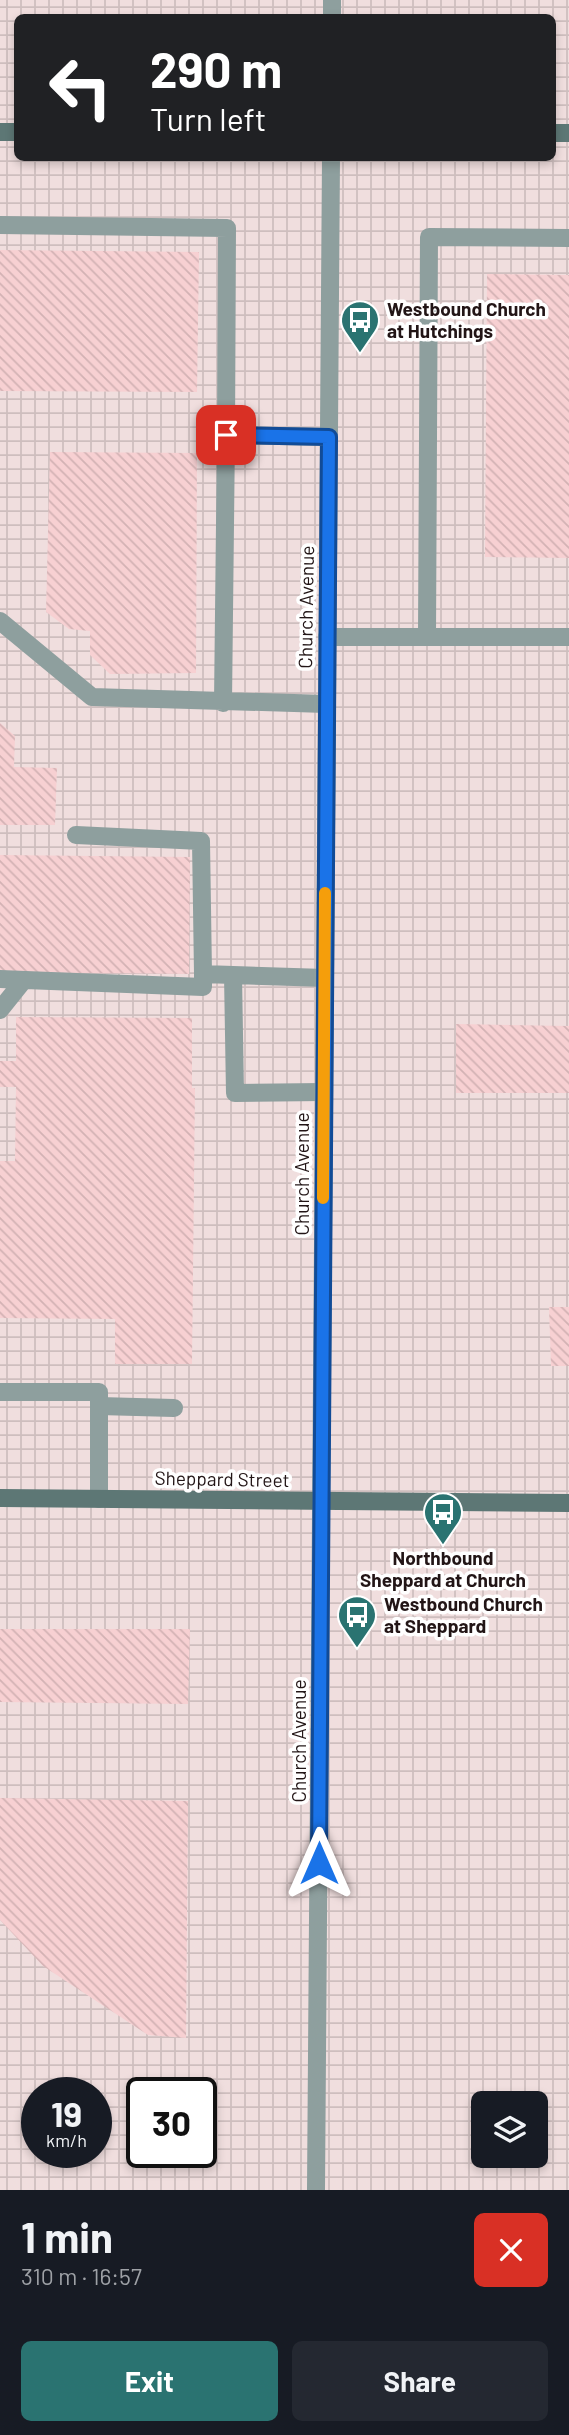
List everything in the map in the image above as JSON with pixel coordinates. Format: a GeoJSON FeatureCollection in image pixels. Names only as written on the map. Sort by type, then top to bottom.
{"type":"FeatureCollection","features":[{"type":"Feature","properties":{"kind":"street","name":"Church Avenue"},"geometry":{"type":"LineString","coordinates":[[316,2190],[331,161]]}},
{"type":"Feature","properties":{"kind":"street"},"geometry":{"type":"LineString","coordinates":[[0,225],[227,228],[223,703]]}},
{"type":"Feature","properties":{"kind":"street"},"geometry":{"type":"LineString","coordinates":[[428,637],[429,237],[569,237]]}},
{"type":"Feature","properties":{"kind":"street"},"geometry":{"type":"LineString","coordinates":[[226,435],[329,437]]}},
{"type":"Feature","properties":{"kind":"street"},"geometry":{"type":"LineString","coordinates":[[0,621],[92,696],[223,703],[326,704]]}},
{"type":"Feature","properties":{"kind":"street"},"geometry":{"type":"LineString","coordinates":[[327,637],[569,637]]}},
{"type":"Feature","properties":{"kind":"street"},"geometry":{"type":"LineString","coordinates":[[0,979],[203,987],[201,841],[76,835]]}},
{"type":"Feature","properties":{"kind":"street"},"geometry":{"type":"LineString","coordinates":[[203,974],[325,978]]}},
{"type":"Feature","properties":{"kind":"street"},"geometry":{"type":"LineString","coordinates":[[233,975],[235,1093],[323,1092]]}},
{"type":"Feature","properties":{"kind":"street"},"geometry":{"type":"LineString","coordinates":[[0,1010],[24,980]]}},
{"type":"Feature","properties":{"kind":"street"},"geometry":{"type":"LineString","coordinates":[[0,1392],[99,1392],[99,1499]]}},
{"type":"Feature","properties":{"kind":"street"},"geometry":{"type":"LineString","coordinates":[[99,1406],[174,1408]]}},
{"type":"Feature","properties":{"kind":"street","name":"Sheppard Street"},"geometry":{"type":"LineString","coordinates":[[0,1498],[569,1503]]}},
{"type":"Feature","properties":{"kind":"shaded area"},"geometry":{"type":"Polygon","coordinates":[[[0,0],[569,0],[569,2190],[0,2190],[0,0]]]}},
{"type":"Feature","properties":{"kind":"building"},"geometry":{"type":"Polygon","coordinates":[[[0,250],[199,252],[197,392],[0,391],[0,250]]]}},
{"type":"Feature","properties":{"kind":"building"},"geometry":{"type":"Polygon","coordinates":[[[487,274],[569,275],[569,558],[485,557],[487,274]]]}},
{"type":"Feature","properties":{"kind":"building"},"geometry":{"type":"Polygon","coordinates":[[[50,452],[197,453],[196,673],[110,674],[90,655],[90,631],[69,629],[46,612],[50,452]]]}},
{"type":"Feature","properties":{"kind":"building"},"geometry":{"type":"Polygon","coordinates":[[[0,723],[15,736],[14,767],[57,768],[55,825],[0,825],[0,723]]]}},
{"type":"Feature","properties":{"kind":"building"},"geometry":{"type":"Polygon","coordinates":[[[0,855],[190,857],[189,974],[0,972],[0,855]]]}},
{"type":"Feature","properties":{"kind":"building"},"geometry":{"type":"Polygon","coordinates":[[[16,1017],[192,1018],[192,1088],[195,1088],[192,1364],[115,1364],[115,1319],[0,1318],[0,1161],[15,1161],[16,1087],[0,1087],[0,1061],[16,1061],[16,1017]]]}},
{"type":"Feature","properties":{"kind":"building"},"geometry":{"type":"Polygon","coordinates":[[[456,1024],[569,1026],[569,1093],[456,1093],[456,1024]]]}},
{"type":"Feature","properties":{"kind":"building"},"geometry":{"type":"Polygon","coordinates":[[[549,1307],[569,1307],[569,1366],[551,1366],[549,1307]]]}},
{"type":"Feature","properties":{"kind":"building"},"geometry":{"type":"Polygon","coordinates":[[[0,1629],[190,1629],[188,1704],[0,1702],[0,1629]]]}},
{"type":"Feature","properties":{"kind":"building"},"geometry":{"type":"Polygon","coordinates":[[[0,1798],[188,1801],[186,2038],[148,2035],[43,1966],[0,1920],[0,1798]]]}},
{"type":"Feature","properties":{"kind":"slow traffic"},"geometry":{"type":"LineString","coordinates":[[323,1198],[325,893]]}},
{"type":"Feature","properties":{"kind":"place","name":"Westbound Church at Hutchings"},"geometry":{"type":"Point","coordinates":[360,354]}},
{"type":"Feature","properties":{"kind":"place","name":"Northbound Sheppard at Church"},"geometry":{"type":"Point","coordinates":[443,1546]}},
{"type":"Feature","properties":{"kind":"place","name":"Westbound Church at Sheppard"},"geometry":{"type":"Point","coordinates":[357,1649]}},
{"type":"Feature","properties":{"kind":"route"},"geometry":{"type":"LineString","coordinates":[[226,435],[329,437],[319,1863]]}}]}
